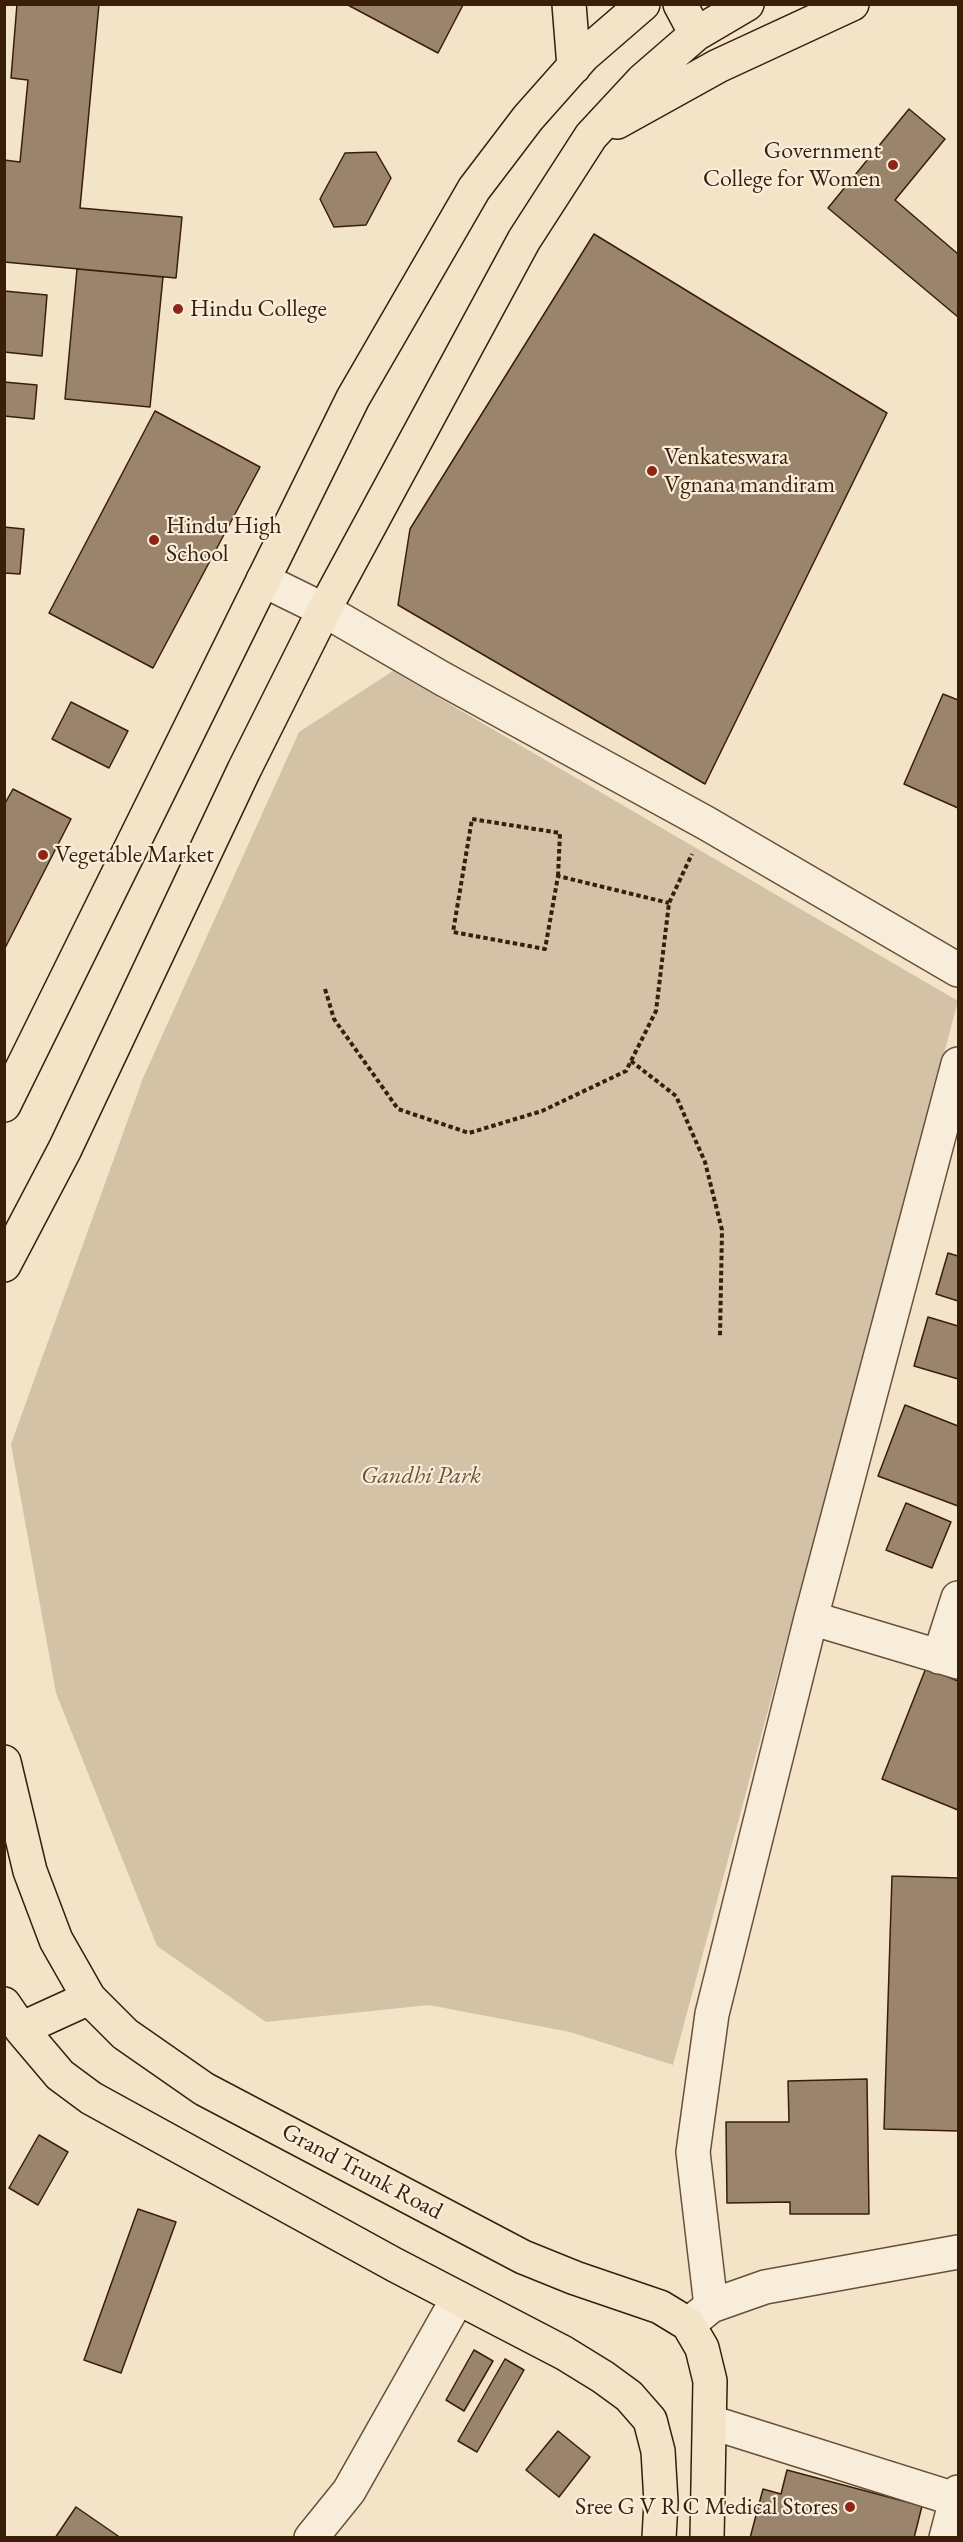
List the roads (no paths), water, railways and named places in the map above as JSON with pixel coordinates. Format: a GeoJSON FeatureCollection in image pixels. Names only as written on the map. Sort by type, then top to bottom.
{"type":"FeatureCollection","features":[{"type":"Feature","properties":{"kind":"main road"},"geometry":{"type":"LineString","coordinates":[[569,4],[574,67]]}},
{"type":"Feature","properties":{"kind":"main road"},"geometry":{"type":"LineString","coordinates":[[4,1105],[353,398],[474,189],[528,118],[583,56],[643,4]]}},
{"type":"Feature","properties":{"kind":"main road"},"geometry":{"type":"LineString","coordinates":[[681,4],[696,34]]}},
{"type":"Feature","properties":{"kind":"main road"},"geometry":{"type":"LineString","coordinates":[[591,136],[718,66],[852,4]]}},
{"type":"Feature","properties":{"kind":"main road"},"geometry":{"type":"LineString","coordinates":[[4,1265],[65,1149],[244,770],[324,610],[524,240],[591,136],[643,80],[696,34],[733,8]]}},
{"type":"Feature","properties":{"kind":"main road","name":"Grand Trunk Road"},"geometry":{"type":"LineString","coordinates":[[4,1762],[30,1872],[56,1940],[88,1998],[125,2034],[204,2089],[523,2257],[575,2278],[660,2307],[699,2315],[702,2348],[710,2381],[707,2538]]}},
{"type":"Feature","properties":{"kind":"main road"},"geometry":{"type":"LineString","coordinates":[[88,1998],[10,2021],[60,2075],[91,2098],[458,2298],[564,2353],[629,2396],[650,2420],[658,2451],[661,2502],[659,2538]]}},
{"type":"Feature","properties":{"kind":"street"},"geometry":{"type":"LineString","coordinates":[[263,580],[324,610],[443,679],[706,823],[958,970]]}},
{"type":"Feature","properties":{"kind":"street"},"geometry":{"type":"LineString","coordinates":[[958,1064],[811,1618],[712,2014],[693,2152],[699,2315],[765,2287],[958,2252]]}},
{"type":"Feature","properties":{"kind":"street"},"geometry":{"type":"LineString","coordinates":[[811,1618],[949,1660],[958,1598]]}},
{"type":"Feature","properties":{"kind":"street"},"geometry":{"type":"LineString","coordinates":[[311,2538],[349,2491],[458,2298]]}},
{"type":"Feature","properties":{"kind":"street"},"geometry":{"type":"LineString","coordinates":[[710,2422],[957,2497],[946,2538]]}},
{"type":"Feature","properties":{"kind":"place","name":"Government College for Women"},"geometry":{"type":"Point","coordinates":[893,165]}},
{"type":"Feature","properties":{"kind":"place","name":"Hindu College"},"geometry":{"type":"Point","coordinates":[178,309]}},
{"type":"Feature","properties":{"kind":"place","name":"Venkateswara Vgnana mandiram"},"geometry":{"type":"Point","coordinates":[652,471]}},
{"type":"Feature","properties":{"kind":"place","name":"Hindu High School"},"geometry":{"type":"Point","coordinates":[154,540]}},
{"type":"Feature","properties":{"kind":"place","name":"Vegetable Market"},"geometry":{"type":"Point","coordinates":[43,855]}},
{"type":"Feature","properties":{"kind":"place","name":"Sree G V R C Medical Stores"},"geometry":{"type":"Point","coordinates":[850,2507]}},
{"type":"Feature","properties":{"kind":"park label","name":"Gandhi Park"},"geometry":{"type":"Point","coordinates":[421,1476]}}]}
